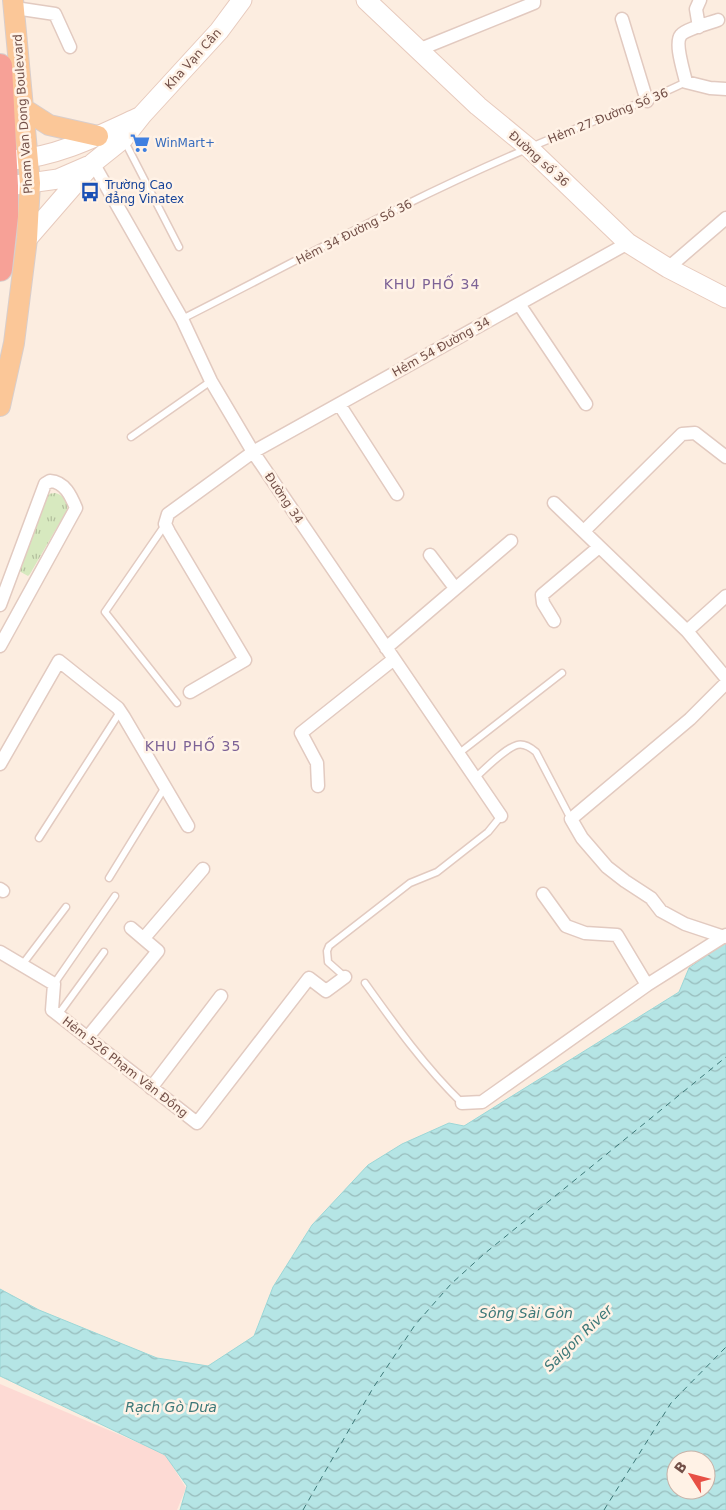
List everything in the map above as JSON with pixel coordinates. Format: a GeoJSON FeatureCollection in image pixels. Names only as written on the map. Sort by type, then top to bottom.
{"type":"FeatureCollection","features":[{"type":"Feature","properties":{"kind":"highway","name":"Pham Van Dong Boulevard"},"geometry":{"type":"LineString","coordinates":[[0,66],[11,160],[3,187],[6,216],[0,269]]}},
{"type":"Feature","properties":{"kind":"highway"},"geometry":{"type":"LineString","coordinates":[[3,94],[24,109]]}},
{"type":"Feature","properties":{"kind":"main road","name":"Kha Vạn Cân"},"geometry":{"type":"LineString","coordinates":[[27,238],[93,164],[123,139],[142,115],[219,31],[242,0]]}},
{"type":"Feature","properties":{"kind":"main road","name":"Đường số 36"},"geometry":{"type":"LineString","coordinates":[[366,0],[478,106],[528,148],[628,243],[668,268],[726,298]]}},
{"type":"Feature","properties":{"kind":"main road","name":"Pham Van Dong Boulevard"},"geometry":{"type":"LineString","coordinates":[[0,406],[14,343],[27,238],[30,183],[11,160],[24,109],[14,4]]}},
{"type":"Feature","properties":{"kind":"main road"},"geometry":{"type":"LineString","coordinates":[[24,109],[49,125],[98,136]]}},
{"type":"Feature","properties":{"kind":"main road","name":"Kha Vạn Cân"},"geometry":{"type":"LineString","coordinates":[[11,160],[47,155],[98,136],[142,115]]}},
{"type":"Feature","properties":{"kind":"main road","name":"Kha Vạn Cân"},"geometry":{"type":"LineString","coordinates":[[3,187],[58,179],[93,164]]}},
{"type":"Feature","properties":{"kind":"main road"},"geometry":{"type":"LineString","coordinates":[[0,269],[27,238]]}},
{"type":"Feature","properties":{"kind":"street"},"geometry":{"type":"LineString","coordinates":[[418,50],[534,3],[534,0]]}},
{"type":"Feature","properties":{"kind":"street"},"geometry":{"type":"LineString","coordinates":[[699,27],[696,9],[700,0]]}},
{"type":"Feature","properties":{"kind":"street"},"geometry":{"type":"LineString","coordinates":[[14,4],[55,14],[70,47]]}},
{"type":"Feature","properties":{"kind":"street"},"geometry":{"type":"LineString","coordinates":[[622,19],[647,101]]}},
{"type":"Feature","properties":{"kind":"street"},"geometry":{"type":"LineString","coordinates":[[718,20],[686,32],[681,35],[678,43],[686,82],[710,88],[726,89]]}},
{"type":"Feature","properties":{"kind":"street","name":"Đường 34"},"geometry":{"type":"LineString","coordinates":[[93,164],[182,319],[210,381],[253,452],[501,816]]}},
{"type":"Feature","properties":{"kind":"street"},"geometry":{"type":"LineString","coordinates":[[668,268],[726,218]]}},
{"type":"Feature","properties":{"kind":"street","name":"Hẻm 54 Đường 34"},"geometry":{"type":"LineString","coordinates":[[165,524],[168,514],[253,452],[628,243]]}},
{"type":"Feature","properties":{"kind":"street"},"geometry":{"type":"LineString","coordinates":[[519,304],[586,404]]}},
{"type":"Feature","properties":{"kind":"street"},"geometry":{"type":"LineString","coordinates":[[339,404],[397,494]]}},
{"type":"Feature","properties":{"kind":"street"},"geometry":{"type":"LineString","coordinates":[[588,527],[682,434],[695,433],[726,457]]}},
{"type":"Feature","properties":{"kind":"street"},"geometry":{"type":"LineString","coordinates":[[0,605],[45,484],[50,482],[58,483],[70,494],[76,508],[0,646]]}},
{"type":"Feature","properties":{"kind":"street"},"geometry":{"type":"LineString","coordinates":[[554,503],[687,631],[726,678]]}},
{"type":"Feature","properties":{"kind":"street"},"geometry":{"type":"LineString","coordinates":[[165,524],[245,660],[190,692]]}},
{"type":"Feature","properties":{"kind":"street"},"geometry":{"type":"LineString","coordinates":[[386,648],[511,541]]}},
{"type":"Feature","properties":{"kind":"street"},"geometry":{"type":"LineString","coordinates":[[554,621],[543,603],[542,595],[599,547]]}},
{"type":"Feature","properties":{"kind":"street"},"geometry":{"type":"LineString","coordinates":[[430,555],[455,588]]}},
{"type":"Feature","properties":{"kind":"street"},"geometry":{"type":"LineString","coordinates":[[687,631],[726,596]]}},
{"type":"Feature","properties":{"kind":"street"},"geometry":{"type":"LineString","coordinates":[[318,786],[317,763],[301,733],[394,659]]}},
{"type":"Feature","properties":{"kind":"street"},"geometry":{"type":"LineString","coordinates":[[0,764],[59,661],[120,712],[166,786],[188,826]]}},
{"type":"Feature","properties":{"kind":"street"},"geometry":{"type":"LineString","coordinates":[[725,936],[685,924],[661,911],[651,898],[624,882],[606,867],[582,838],[571,819],[690,719],[726,683]]}},
{"type":"Feature","properties":{"kind":"street"},"geometry":{"type":"LineString","coordinates":[[144,938],[203,869]]}},
{"type":"Feature","properties":{"kind":"street"},"geometry":{"type":"LineString","coordinates":[[543,894],[566,926],[585,933],[617,935],[647,985]]}},
{"type":"Feature","properties":{"kind":"street"},"geometry":{"type":"LineString","coordinates":[[87,1038],[158,951],[131,928]]}},
{"type":"Feature","properties":{"kind":"street"},"geometry":{"type":"LineString","coordinates":[[462,1103],[482,1102],[647,985],[725,936]]}},
{"type":"Feature","properties":{"kind":"street"},"geometry":{"type":"LineString","coordinates":[[0,952],[54,984]]}},
{"type":"Feature","properties":{"kind":"street","name":"Hẻm 526 Phạm Văn Đồng"},"geometry":{"type":"LineString","coordinates":[[54,984],[52,1010],[197,1123],[309,978],[326,991],[345,977]]}},
{"type":"Feature","properties":{"kind":"street"},"geometry":{"type":"LineString","coordinates":[[150,1088],[221,996]]}},
{"type":"Feature","properties":{"kind":"lane","name":"Hẻm 27 Đường Số 36"},"geometry":{"type":"LineString","coordinates":[[528,148],[647,101],[686,82]]}},
{"type":"Feature","properties":{"kind":"lane"},"geometry":{"type":"LineString","coordinates":[[123,139],[179,247]]}},
{"type":"Feature","properties":{"kind":"lane","name":"Hẻm 34 Đường Số 36"},"geometry":{"type":"LineString","coordinates":[[182,319],[423,197],[528,148]]}},
{"type":"Feature","properties":{"kind":"lane"},"geometry":{"type":"LineString","coordinates":[[131,437],[210,381]]}},
{"type":"Feature","properties":{"kind":"lane"},"geometry":{"type":"LineString","coordinates":[[165,524],[105,612],[177,703]]}},
{"type":"Feature","properties":{"kind":"lane"},"geometry":{"type":"LineString","coordinates":[[458,754],[562,673]]}},
{"type":"Feature","properties":{"kind":"lane"},"geometry":{"type":"LineString","coordinates":[[39,838],[120,712]]}},
{"type":"Feature","properties":{"kind":"lane"},"geometry":{"type":"LineString","coordinates":[[475,778],[510,749],[518,745],[528,746],[536,752],[571,819]]}},
{"type":"Feature","properties":{"kind":"lane"},"geometry":{"type":"LineString","coordinates":[[110,878],[166,786]]}},
{"type":"Feature","properties":{"kind":"lane"},"geometry":{"type":"LineString","coordinates":[[345,977],[328,962],[327,951],[329,946],[410,884],[436,872],[488,832],[501,816]]}},
{"type":"Feature","properties":{"kind":"lane"},"geometry":{"type":"LineString","coordinates":[[54,984],[115,896]]}},
{"type":"Feature","properties":{"kind":"lane"},"geometry":{"type":"LineString","coordinates":[[22,965],[66,907]]}},
{"type":"Feature","properties":{"kind":"lane"},"geometry":{"type":"LineString","coordinates":[[58,1015],[104,952]]}},
{"type":"Feature","properties":{"kind":"lane"},"geometry":{"type":"LineString","coordinates":[[365,983],[438,1080],[462,1103]]}},
{"type":"Feature","properties":{"kind":"shaded area"},"geometry":{"type":"Polygon","coordinates":[[[0,1384],[165,1454],[186,1488],[177,1510],[0,1510],[0,1384]]]}},
{"type":"Feature","properties":{"kind":"green space"},"geometry":{"type":"Polygon","coordinates":[[[55,493],[65,499],[67,510],[28,576],[19,571],[44,501],[48,494],[55,493]]]}},
{"type":"Feature","properties":{"kind":"water","name":"Sông Sài Gòn"},"geometry":{"type":"Polygon","coordinates":[[[726,942],[726,1510],[180,1510],[187,1486],[165,1455],[0,1376],[0,1289],[39,1310],[157,1358],[208,1366],[254,1336],[273,1287],[312,1225],[368,1165],[402,1144],[449,1123],[464,1126],[679,992],[689,968],[726,942]]]}},
{"type":"Feature","properties":{"kind":"ferry route"},"geometry":{"type":"LineString","coordinates":[[303,1510],[373,1388],[415,1325],[451,1284],[484,1254],[726,1057]]}},
{"type":"Feature","properties":{"kind":"ferry route"},"geometry":{"type":"LineString","coordinates":[[604,1510],[671,1403],[726,1347]]}},
{"type":"Feature","properties":{"kind":"place","name":"WinMart+"},"geometry":{"type":"Point","coordinates":[140,143]}},
{"type":"Feature","properties":{"kind":"place","name":"Trường Cao đẳng Vinatex"},"geometry":{"type":"Point","coordinates":[90,192]}},
{"type":"Feature","properties":{"kind":"district","name":"KHU PHỐ 34"},"geometry":{"type":"Point","coordinates":[432,284]}},
{"type":"Feature","properties":{"kind":"district","name":"KHU PHỐ 35"},"geometry":{"type":"Point","coordinates":[193,746]}},
{"type":"Feature","properties":{"kind":"water label","name":"Saigon River"},"geometry":{"type":"Point","coordinates":[578,1338]}},
{"type":"Feature","properties":{"kind":"water label","name":"Rạch Gò Dưa"},"geometry":{"type":"Point","coordinates":[171,1407]}}]}
